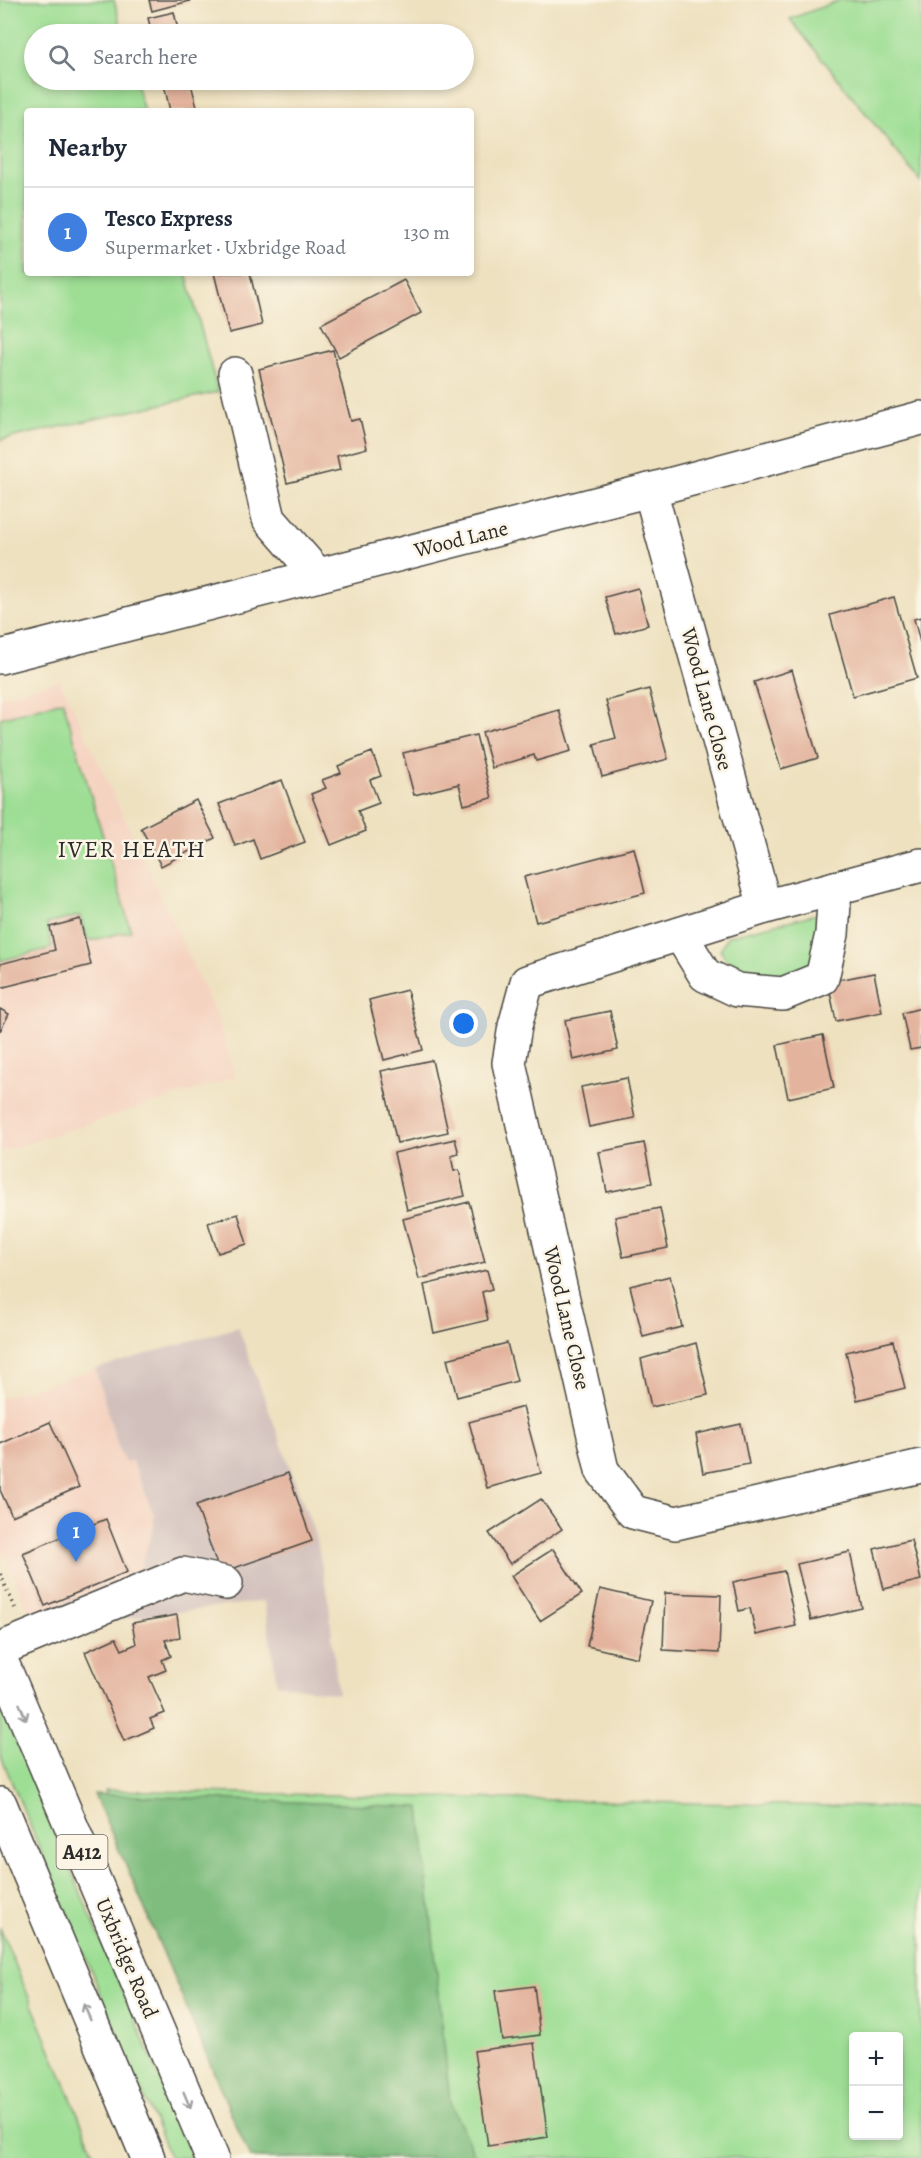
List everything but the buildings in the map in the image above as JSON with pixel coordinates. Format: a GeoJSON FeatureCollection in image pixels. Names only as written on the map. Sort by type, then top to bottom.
{"type":"FeatureCollection","features":[{"type":"Feature","properties":{"kind":"street"},"geometry":{"type":"LineString","coordinates":[[235,374],[269,519],[318,575]]}},
{"type":"Feature","properties":{"kind":"street","name":"Wood Lane"},"geometry":{"type":"LineString","coordinates":[[0,657],[921,418]]}},
{"type":"Feature","properties":{"kind":"street","name":"Wood Lane Close"},"geometry":{"type":"LineString","coordinates":[[650,490],[765,907]]}},
{"type":"Feature","properties":{"kind":"street","name":"Wood Lane Close"},"geometry":{"type":"LineString","coordinates":[[921,865],[765,907],[528,982],[515,1026],[509,1063],[602,1470],[633,1512],[676,1522],[921,1466]]}},
{"type":"Feature","properties":{"kind":"street"},"geometry":{"type":"LineString","coordinates":[[680,934],[705,975],[737,990],[783,994],[822,978],[832,934],[835,888]]}},
{"type":"Feature","properties":{"kind":"street"},"geometry":{"type":"LineString","coordinates":[[0,1649],[183,1574],[226,1583]]}},
{"type":"Feature","properties":{"kind":"street","name":"Uxbridge Road"},"geometry":{"type":"LineString","coordinates":[[0,1658],[212,2158]]}},
{"type":"Feature","properties":{"kind":"street","name":"A412"},"geometry":{"type":"LineString","coordinates":[[0,1804],[148,2158]]}},
{"type":"Feature","properties":{"kind":"shaded area"},"geometry":{"type":"Polygon","coordinates":[[[60,680],[218,1019],[235,1077],[0,1152],[0,697],[60,680]]]}},
{"type":"Feature","properties":{"kind":"shaded area"},"geometry":{"type":"Polygon","coordinates":[[[238,1327],[313,1529],[329,1604],[338,1694],[277,1684],[264,1601],[40,1630],[34,1615],[139,1571],[154,1526],[154,1515],[132,1461],[125,1462],[120,1453],[95,1369],[238,1327]]]}},
{"type":"Feature","properties":{"kind":"shaded area"},"geometry":{"type":"Polygon","coordinates":[[[95,1369],[120,1453],[131,1460],[154,1515],[154,1526],[139,1571],[34,1615],[31,1609],[28,1609],[0,1545],[0,1398],[95,1369]]]}},
{"type":"Feature","properties":{"kind":"green space"},"geometry":{"type":"Polygon","coordinates":[[[0,0],[114,0],[120,24],[24,24],[24,90],[138,90],[143,108],[24,108],[24,276],[187,276],[218,392],[0,440],[0,0]]]}},
{"type":"Feature","properties":{"kind":"green space"},"geometry":{"type":"Polygon","coordinates":[[[840,0],[921,0],[921,182],[790,19],[840,0]]]}},
{"type":"Feature","properties":{"kind":"green space"},"geometry":{"type":"Polygon","coordinates":[[[63,701],[131,931],[88,941],[80,916],[47,924],[52,948],[0,961],[0,718],[63,701]]]}},
{"type":"Feature","properties":{"kind":"green space"},"geometry":{"type":"Polygon","coordinates":[[[816,914],[826,923],[818,968],[751,986],[732,968],[720,950],[728,936],[816,914]]]}},
{"type":"Feature","properties":{"kind":"green space"},"geometry":{"type":"Polygon","coordinates":[[[0,1704],[194,2158],[170,2158],[0,1754],[0,1704]]]}},
{"type":"Feature","properties":{"kind":"green space"},"geometry":{"type":"Polygon","coordinates":[[[105,1790],[921,1808],[921,2158],[260,2158],[105,1790]]]}},
{"type":"Feature","properties":{"kind":"green space"},"geometry":{"type":"Polygon","coordinates":[[[94,1794],[420,1807],[450,2102],[476,2158],[250,2158],[94,1794]]]}},
{"type":"Feature","properties":{"kind":"green space"},"geometry":{"type":"Polygon","coordinates":[[[0,1928],[96,2158],[0,2158],[0,1928]]]}},
{"type":"Feature","properties":{"kind":"place","name":"Tesco Express"},"geometry":{"type":"Point","coordinates":[76,1562]}},
{"type":"Feature","properties":{"kind":"district","name":"IVER HEATH"},"geometry":{"type":"Point","coordinates":[132,849]}}]}
